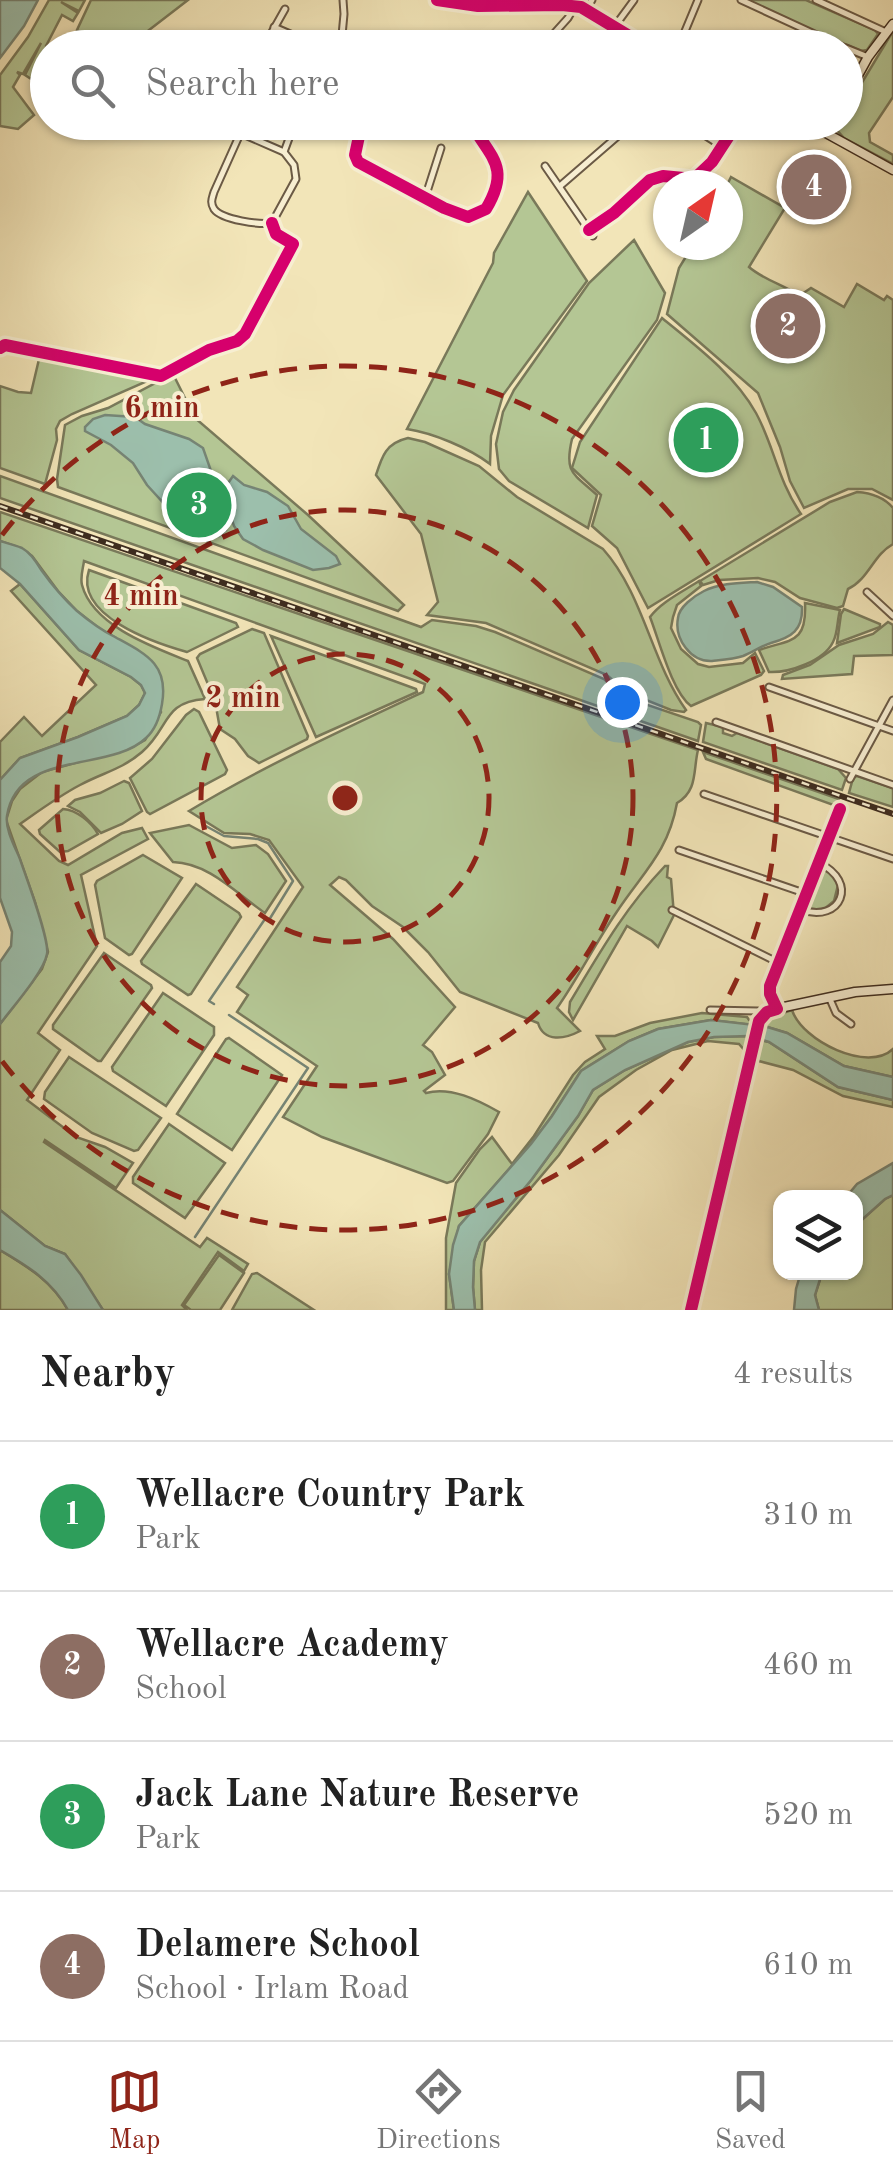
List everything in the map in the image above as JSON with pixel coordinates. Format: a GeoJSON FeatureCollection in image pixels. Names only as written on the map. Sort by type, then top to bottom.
{"type":"FeatureCollection","features":[{"type":"Feature","properties":{"kind":"main road"},"geometry":{"type":"LineString","coordinates":[[437,0],[478,6],[575,6],[619,30]]}},
{"type":"Feature","properties":{"kind":"main road"},"geometry":{"type":"LineString","coordinates":[[863,66],[893,24]]}},
{"type":"Feature","properties":{"kind":"main road"},"geometry":{"type":"LineString","coordinates":[[839,140],[893,170]]}},
{"type":"Feature","properties":{"kind":"main road"},"geometry":{"type":"LineString","coordinates":[[691,1310],[762,1018],[777,1009],[830,996],[893,990]]}},
{"type":"Feature","properties":{"kind":"street"},"geometry":{"type":"LineString","coordinates":[[343,0],[344,30]]}},
{"type":"Feature","properties":{"kind":"street"},"geometry":{"type":"LineString","coordinates":[[586,10],[592,0]]}},
{"type":"Feature","properties":{"kind":"street"},"geometry":{"type":"LineString","coordinates":[[614,27],[634,0]]}},
{"type":"Feature","properties":{"kind":"street"},"geometry":{"type":"LineString","coordinates":[[686,30],[698,0]]}},
{"type":"Feature","properties":{"kind":"street"},"geometry":{"type":"LineString","coordinates":[[741,0],[806,30]]}},
{"type":"Feature","properties":{"kind":"street"},"geometry":{"type":"LineString","coordinates":[[816,0],[886,32]]}},
{"type":"Feature","properties":{"kind":"street"},"geometry":{"type":"LineString","coordinates":[[557,30],[575,6]]}},
{"type":"Feature","properties":{"kind":"street"},"geometry":{"type":"LineString","coordinates":[[279,30],[274,28],[281,11]]}},
{"type":"Feature","properties":{"kind":"street"},"geometry":{"type":"LineString","coordinates":[[863,55],[868,57]]}},
{"type":"Feature","properties":{"kind":"street"},"geometry":{"type":"LineString","coordinates":[[237,140],[214,192],[214,208],[235,219],[272,224]]}},
{"type":"Feature","properties":{"kind":"street"},"geometry":{"type":"LineString","coordinates":[[0,348],[5,344],[161,376],[210,350],[237,341],[245,334],[293,244],[276,234],[272,224],[296,179],[294,166],[284,152],[255,140]]}},
{"type":"Feature","properties":{"kind":"street"},"geometry":{"type":"LineString","coordinates":[[284,152],[288,140]]}},
{"type":"Feature","properties":{"kind":"street"},"geometry":{"type":"LineString","coordinates":[[358,140],[355,155],[358,162],[468,217],[490,204],[498,182],[498,168],[481,140]]}},
{"type":"Feature","properties":{"kind":"street"},"geometry":{"type":"LineString","coordinates":[[560,186],[613,140]]}},
{"type":"Feature","properties":{"kind":"street"},"geometry":{"type":"LineString","coordinates":[[712,140],[723,147]]}},
{"type":"Feature","properties":{"kind":"street"},"geometry":{"type":"LineString","coordinates":[[545,166],[591,233],[650,180],[663,176],[694,179],[727,140]]}},
{"type":"Feature","properties":{"kind":"street"},"geometry":{"type":"LineString","coordinates":[[425,198],[438,150]]}},
{"type":"Feature","properties":{"kind":"street"},"geometry":{"type":"LineString","coordinates":[[868,592],[893,616]]}},
{"type":"Feature","properties":{"kind":"street"},"geometry":{"type":"LineString","coordinates":[[769,688],[893,731]]}},
{"type":"Feature","properties":{"kind":"street"},"geometry":{"type":"LineString","coordinates":[[851,775],[893,700]]}},
{"type":"Feature","properties":{"kind":"street"},"geometry":{"type":"LineString","coordinates":[[716,722],[851,775],[893,785]]}},
{"type":"Feature","properties":{"kind":"street"},"geometry":{"type":"LineString","coordinates":[[704,794],[893,858]]}},
{"type":"Feature","properties":{"kind":"street"},"geometry":{"type":"LineString","coordinates":[[777,1009],[768,990],[840,809]]}},
{"type":"Feature","properties":{"kind":"street"},"geometry":{"type":"LineString","coordinates":[[679,850],[807,894]]}},
{"type":"Feature","properties":{"kind":"street"},"geometry":{"type":"LineString","coordinates":[[800,910],[827,912],[841,894],[839,877],[819,863]]}},
{"type":"Feature","properties":{"kind":"street"},"geometry":{"type":"LineString","coordinates":[[672,910],[779,963]]}},
{"type":"Feature","properties":{"kind":"street"},"geometry":{"type":"LineString","coordinates":[[830,996],[836,1013],[852,1024]]}},
{"type":"Feature","properties":{"kind":"street"},"geometry":{"type":"LineString","coordinates":[[710,1010],[748,1012],[762,1018]]}},
{"type":"Feature","properties":{"kind":"shaded area"},"geometry":{"type":"Polygon","coordinates":[[[0,0],[38,0],[0,58],[0,0]]]}},
{"type":"Feature","properties":{"kind":"shaded area"},"geometry":{"type":"Polygon","coordinates":[[[49,0],[85,0],[79,11],[61,2],[78,13],[73,21],[62,15],[54,30],[32,30],[49,0]]]}},
{"type":"Feature","properties":{"kind":"shaded area"},"geometry":{"type":"Polygon","coordinates":[[[91,0],[188,0],[149,30],[77,30],[91,0]]]}},
{"type":"Feature","properties":{"kind":"shaded area"},"geometry":{"type":"Polygon","coordinates":[[[746,0],[806,0],[878,34],[863,51],[863,30],[810,30],[746,0]]]}},
{"type":"Feature","properties":{"kind":"shaded area"},"geometry":{"type":"Polygon","coordinates":[[[893,31],[893,97],[869,133],[870,142],[893,155],[893,164],[848,140],[863,140],[863,81],[893,31]]]}},
{"type":"Feature","properties":{"kind":"shaded area"},"geometry":{"type":"Polygon","coordinates":[[[30,33],[30,62],[23,74],[17,72],[20,75],[13,87],[30,110],[30,118],[18,129],[0,126],[0,75],[30,33]]]}},
{"type":"Feature","properties":{"kind":"shaded area"},"geometry":{"type":"Polygon","coordinates":[[[743,184],[785,208],[749,267],[753,271],[792,291],[791,295],[799,296],[811,288],[844,307],[857,284],[884,300],[887,296],[893,300],[893,500],[872,489],[848,489],[804,508],[758,393],[667,314],[684,260],[743,260],[743,184]]]}},
{"type":"Feature","properties":{"kind":"shaded area"},"geometry":{"type":"Polygon","coordinates":[[[528,192],[587,281],[503,395],[491,436],[490,464],[450,442],[407,429],[528,192]]]}},
{"type":"Feature","properties":{"kind":"shaded area"},"geometry":{"type":"Polygon","coordinates":[[[634,240],[665,293],[657,320],[572,439],[572,471],[597,495],[588,528],[509,481],[499,469],[496,444],[503,412],[514,390],[589,283],[634,240]]]}},
{"type":"Feature","properties":{"kind":"shaded area"},"geometry":{"type":"Polygon","coordinates":[[[662,318],[714,361],[747,399],[801,514],[648,608],[617,548],[592,526],[601,495],[572,468],[580,442],[662,318]]]}},
{"type":"Feature","properties":{"kind":"shaded area"},"geometry":{"type":"Polygon","coordinates":[[[40,355],[152,379],[60,421],[45,484],[0,468],[0,386],[31,393],[40,355]]]}},
{"type":"Feature","properties":{"kind":"shaded area"},"geometry":{"type":"Polygon","coordinates":[[[174,376],[195,418],[308,515],[404,605],[398,611],[58,487],[65,425],[174,376]]]}},
{"type":"Feature","properties":{"kind":"shaded area"},"geometry":{"type":"Polygon","coordinates":[[[105,415],[135,417],[203,448],[225,511],[226,530],[219,536],[168,508],[133,463],[85,431],[93,419],[105,415]]]}},
{"type":"Feature","properties":{"kind":"shaded area"},"geometry":{"type":"Polygon","coordinates":[[[408,438],[479,466],[517,497],[603,549],[628,587],[664,671],[686,710],[671,710],[626,692],[607,675],[486,623],[427,615],[438,602],[421,534],[376,475],[386,451],[408,438]]]}},
{"type":"Feature","properties":{"kind":"shaded area"},"geometry":{"type":"Polygon","coordinates":[[[0,476],[421,627],[432,620],[495,632],[604,679],[624,697],[698,722],[698,741],[0,498],[0,476]]]}},
{"type":"Feature","properties":{"kind":"shaded area"},"geometry":{"type":"Polygon","coordinates":[[[233,476],[288,506],[301,529],[336,556],[340,564],[313,570],[243,539],[225,500],[226,486],[233,476]]]}},
{"type":"Feature","properties":{"kind":"shaded area"},"geometry":{"type":"Polygon","coordinates":[[[857,492],[877,496],[893,508],[893,544],[848,589],[843,606],[837,608],[800,598],[775,582],[758,578],[703,585],[700,581],[830,502],[857,492]]]}},
{"type":"Feature","properties":{"kind":"shaded area"},"geometry":{"type":"Polygon","coordinates":[[[0,512],[698,750],[692,786],[677,803],[661,849],[557,1008],[580,1031],[574,1034],[550,1036],[538,1023],[460,992],[403,927],[372,906],[346,880],[339,877],[330,885],[393,939],[455,1007],[423,1045],[432,1052],[445,1075],[424,1091],[464,1095],[499,1112],[488,1134],[453,1181],[447,1183],[322,1137],[283,1117],[317,1066],[237,1012],[248,995],[237,987],[303,887],[269,840],[250,834],[224,833],[189,811],[275,763],[423,692],[425,684],[84,561],[82,585],[98,612],[126,633],[188,661],[205,699],[181,705],[134,758],[72,789],[20,824],[68,865],[122,833],[142,828],[148,839],[81,875],[97,946],[38,1033],[60,1050],[27,1100],[76,1137],[133,1163],[116,1188],[44,1142],[200,1247],[207,1238],[248,1264],[244,1271],[218,1252],[182,1305],[187,1310],[103,1310],[65,1254],[45,1246],[0,1210],[0,1024],[42,969],[48,952],[6,820],[12,801],[20,789],[42,772],[130,748],[145,740],[161,712],[116,638],[77,611],[32,556],[0,541],[0,512]]]}},
{"type":"Feature","properties":{"kind":"shaded area"},"geometry":{"type":"Polygon","coordinates":[[[0,541],[25,550],[77,611],[153,662],[163,690],[158,718],[146,738],[110,756],[46,771],[28,780],[14,795],[7,827],[37,908],[47,954],[34,980],[0,1024],[0,962],[11,946],[12,932],[0,898],[0,780],[20,758],[127,716],[145,693],[131,677],[79,650],[20,584],[0,568],[0,541]]]}},
{"type":"Feature","properties":{"kind":"shaded area"},"geometry":{"type":"Polygon","coordinates":[[[89,570],[236,623],[238,627],[187,652],[156,642],[105,614],[93,601],[88,586],[89,570]]]}},
{"type":"Feature","properties":{"kind":"shaded area"},"geometry":{"type":"Polygon","coordinates":[[[699,581],[701,586],[677,605],[673,617],[671,628],[681,649],[698,664],[709,667],[743,663],[755,653],[764,671],[691,706],[672,678],[650,617],[699,581]]]}},
{"type":"Feature","properties":{"kind":"shaded area"},"geometry":{"type":"Polygon","coordinates":[[[757,582],[773,587],[802,607],[795,631],[736,658],[704,660],[686,648],[677,626],[684,606],[710,588],[757,582]]]}},
{"type":"Feature","properties":{"kind":"shaded area"},"geometry":{"type":"Polygon","coordinates":[[[20,584],[79,650],[131,677],[145,693],[127,716],[20,758],[0,780],[0,742],[24,717],[42,736],[96,685],[11,591],[20,584]]]}},
{"type":"Feature","properties":{"kind":"shaded area"},"geometry":{"type":"Polygon","coordinates":[[[805,603],[840,610],[833,642],[822,655],[805,664],[769,672],[759,650],[800,633],[805,603]]]}},
{"type":"Feature","properties":{"kind":"shaded area"},"geometry":{"type":"Polygon","coordinates":[[[844,609],[880,624],[880,627],[837,643],[844,609]]]}},
{"type":"Feature","properties":{"kind":"shaded area"},"geometry":{"type":"Polygon","coordinates":[[[888,622],[893,625],[893,655],[854,656],[852,674],[782,679],[839,645],[873,634],[888,622]]]}},
{"type":"Feature","properties":{"kind":"shaded area"},"geometry":{"type":"Polygon","coordinates":[[[252,629],[264,633],[308,736],[259,763],[220,729],[215,701],[197,658],[252,629]]]}},
{"type":"Feature","properties":{"kind":"shaded area"},"geometry":{"type":"Polygon","coordinates":[[[271,636],[416,689],[417,692],[316,737],[271,636]]]}},
{"type":"Feature","properties":{"kind":"shaded area"},"geometry":{"type":"Polygon","coordinates":[[[194,709],[227,770],[150,814],[130,778],[152,759],[194,709]]]}},
{"type":"Feature","properties":{"kind":"shaded area"},"geometry":{"type":"Polygon","coordinates":[[[706,723],[723,727],[723,733],[737,733],[838,769],[846,778],[842,790],[703,742],[706,723]]]}},
{"type":"Feature","properties":{"kind":"shaded area"},"geometry":{"type":"Polygon","coordinates":[[[703,752],[839,799],[836,806],[706,759],[703,752]]]}},
{"type":"Feature","properties":{"kind":"shaded area"},"geometry":{"type":"Polygon","coordinates":[[[857,776],[893,788],[893,807],[849,793],[857,776]]]}},
{"type":"Feature","properties":{"kind":"shaded area"},"geometry":{"type":"Polygon","coordinates":[[[124,781],[129,783],[142,811],[122,824],[101,833],[68,806],[75,800],[124,781]]]}},
{"type":"Feature","properties":{"kind":"shaded area"},"geometry":{"type":"Polygon","coordinates":[[[63,809],[83,817],[98,834],[60,852],[39,830],[63,809]]]}},
{"type":"Feature","properties":{"kind":"shaded area"},"geometry":{"type":"Polygon","coordinates":[[[189,825],[232,848],[256,845],[268,854],[286,881],[265,913],[211,874],[173,862],[150,833],[189,825]]]}},
{"type":"Feature","properties":{"kind":"shaded area"},"geometry":{"type":"Polygon","coordinates":[[[143,855],[182,878],[129,955],[105,938],[95,885],[143,855]]]}},
{"type":"Feature","properties":{"kind":"shaded area"},"geometry":{"type":"Polygon","coordinates":[[[665,866],[671,879],[674,915],[658,947],[627,926],[573,1020],[570,1002],[625,914],[665,866]]]}},
{"type":"Feature","properties":{"kind":"shaded area"},"geometry":{"type":"Polygon","coordinates":[[[823,867],[834,875],[838,885],[834,901],[823,910],[805,908],[823,867]]]}},
{"type":"Feature","properties":{"kind":"shaded area"},"geometry":{"type":"Polygon","coordinates":[[[196,884],[241,917],[188,995],[141,961],[196,884]]]}},
{"type":"Feature","properties":{"kind":"shaded area"},"geometry":{"type":"Polygon","coordinates":[[[104,953],[152,988],[98,1061],[53,1029],[53,1025],[104,953]]]}},
{"type":"Feature","properties":{"kind":"shaded area"},"geometry":{"type":"Polygon","coordinates":[[[163,993],[214,1027],[214,1035],[166,1106],[112,1067],[163,993]]]}},
{"type":"Feature","properties":{"kind":"shaded area"},"geometry":{"type":"Polygon","coordinates":[[[792,1010],[808,1033],[837,1050],[868,1057],[893,1049],[893,1077],[844,1066],[787,1033],[764,1026],[768,1018],[792,1010]]]}},
{"type":"Feature","properties":{"kind":"shaded area"},"geometry":{"type":"Polygon","coordinates":[[[702,1013],[747,1017],[752,1025],[711,1020],[658,1029],[629,1041],[581,1071],[531,1144],[459,1226],[449,1274],[454,1310],[446,1310],[446,1238],[456,1183],[480,1149],[492,1137],[512,1164],[573,1075],[605,1049],[597,1036],[615,1036],[650,1023],[702,1013]]]}},
{"type":"Feature","properties":{"kind":"shaded area"},"geometry":{"type":"Polygon","coordinates":[[[711,1020],[764,1026],[787,1033],[844,1066],[893,1077],[893,1100],[838,1087],[769,1042],[749,1036],[688,1042],[625,1070],[593,1090],[532,1179],[480,1242],[474,1261],[475,1310],[454,1310],[449,1274],[459,1226],[531,1144],[581,1071],[629,1041],[658,1029],[711,1020]]]}},
{"type":"Feature","properties":{"kind":"shaded area"},"geometry":{"type":"Polygon","coordinates":[[[749,1036],[746,1052],[739,1044],[708,1041],[672,1050],[599,1097],[559,1155],[485,1242],[482,1310],[475,1310],[474,1261],[480,1242],[532,1179],[593,1090],[625,1070],[688,1042],[749,1036]]]}},
{"type":"Feature","properties":{"kind":"shaded area"},"geometry":{"type":"Polygon","coordinates":[[[229,1038],[282,1075],[232,1150],[177,1114],[229,1038]]]}},
{"type":"Feature","properties":{"kind":"shaded area"},"geometry":{"type":"Polygon","coordinates":[[[760,1040],[838,1087],[893,1100],[893,1107],[843,1096],[793,1070],[755,1060],[760,1040]]]}},
{"type":"Feature","properties":{"kind":"shaded area"},"geometry":{"type":"Polygon","coordinates":[[[69,1057],[161,1118],[138,1150],[92,1133],[44,1099],[69,1057]]]}},
{"type":"Feature","properties":{"kind":"shaded area"},"geometry":{"type":"Polygon","coordinates":[[[169,1124],[225,1163],[185,1218],[133,1183],[133,1177],[169,1124]]]}},
{"type":"Feature","properties":{"kind":"shaded area"},"geometry":{"type":"Polygon","coordinates":[[[893,1163],[893,1195],[863,1219],[863,1190],[852,1190],[893,1163]]]}},
{"type":"Feature","properties":{"kind":"shaded area"},"geometry":{"type":"Polygon","coordinates":[[[893,1195],[893,1310],[819,1310],[815,1295],[820,1280],[863,1280],[863,1219],[893,1195]]]}},
{"type":"Feature","properties":{"kind":"shaded area"},"geometry":{"type":"Polygon","coordinates":[[[0,1210],[45,1246],[65,1254],[103,1310],[68,1310],[38,1275],[0,1250],[0,1210]]]}},
{"type":"Feature","properties":{"kind":"shaded area"},"geometry":{"type":"Polygon","coordinates":[[[0,1250],[47,1283],[68,1310],[0,1310],[0,1250]]]}},
{"type":"Feature","properties":{"kind":"shaded area"},"geometry":{"type":"Polygon","coordinates":[[[219,1255],[244,1273],[220,1310],[191,1310],[184,1305],[219,1255]]]}},
{"type":"Feature","properties":{"kind":"shaded area"},"geometry":{"type":"Polygon","coordinates":[[[257,1273],[314,1310],[232,1310],[252,1274],[257,1273]]]}},
{"type":"Feature","properties":{"kind":"shaded area"},"geometry":{"type":"Polygon","coordinates":[[[799,1280],[820,1280],[815,1295],[819,1310],[794,1310],[799,1280]]]}},
{"type":"Feature","properties":{"kind":"waterway"},"geometry":{"type":"LineString","coordinates":[[204,825],[224,836],[268,843],[293,881],[209,1001],[214,1004]]}},
{"type":"Feature","properties":{"kind":"waterway"},"geometry":{"type":"LineString","coordinates":[[195,1237],[308,1068],[229,1015]]}},
{"type":"Feature","properties":{"kind":"railway"},"geometry":{"type":"LineString","coordinates":[[0,506],[893,814]]}},
{"type":"Feature","properties":{"kind":"cycle path"},"geometry":{"type":"LineString","coordinates":[[437,0],[478,6],[581,7],[619,30]]}},
{"type":"Feature","properties":{"kind":"cycle path"},"geometry":{"type":"LineString","coordinates":[[358,140],[355,155],[358,162],[468,217],[486,209],[497,183],[495,163],[482,140]]}},
{"type":"Feature","properties":{"kind":"cycle path"},"geometry":{"type":"LineString","coordinates":[[589,230],[650,180],[663,176],[694,179],[712,162],[726,140]]}},
{"type":"Feature","properties":{"kind":"cycle path"},"geometry":{"type":"LineString","coordinates":[[0,348],[5,345],[161,376],[245,334],[293,244],[276,234],[272,223]]}},
{"type":"Feature","properties":{"kind":"cycle path"},"geometry":{"type":"LineString","coordinates":[[691,1310],[759,1021],[767,1012],[777,1009],[770,986],[840,809]]}},
{"type":"Feature","properties":{"kind":"place","name":"Delamere School"},"geometry":{"type":"Point","coordinates":[814,187]}},
{"type":"Feature","properties":{"kind":"place","name":"Wellacre Academy"},"geometry":{"type":"Point","coordinates":[788,326]}},
{"type":"Feature","properties":{"kind":"place","name":"Wellacre Country Park"},"geometry":{"type":"Point","coordinates":[706,440]}},
{"type":"Feature","properties":{"kind":"place","name":"Jack Lane Nature Reserve"},"geometry":{"type":"Point","coordinates":[199,505]}}]}
